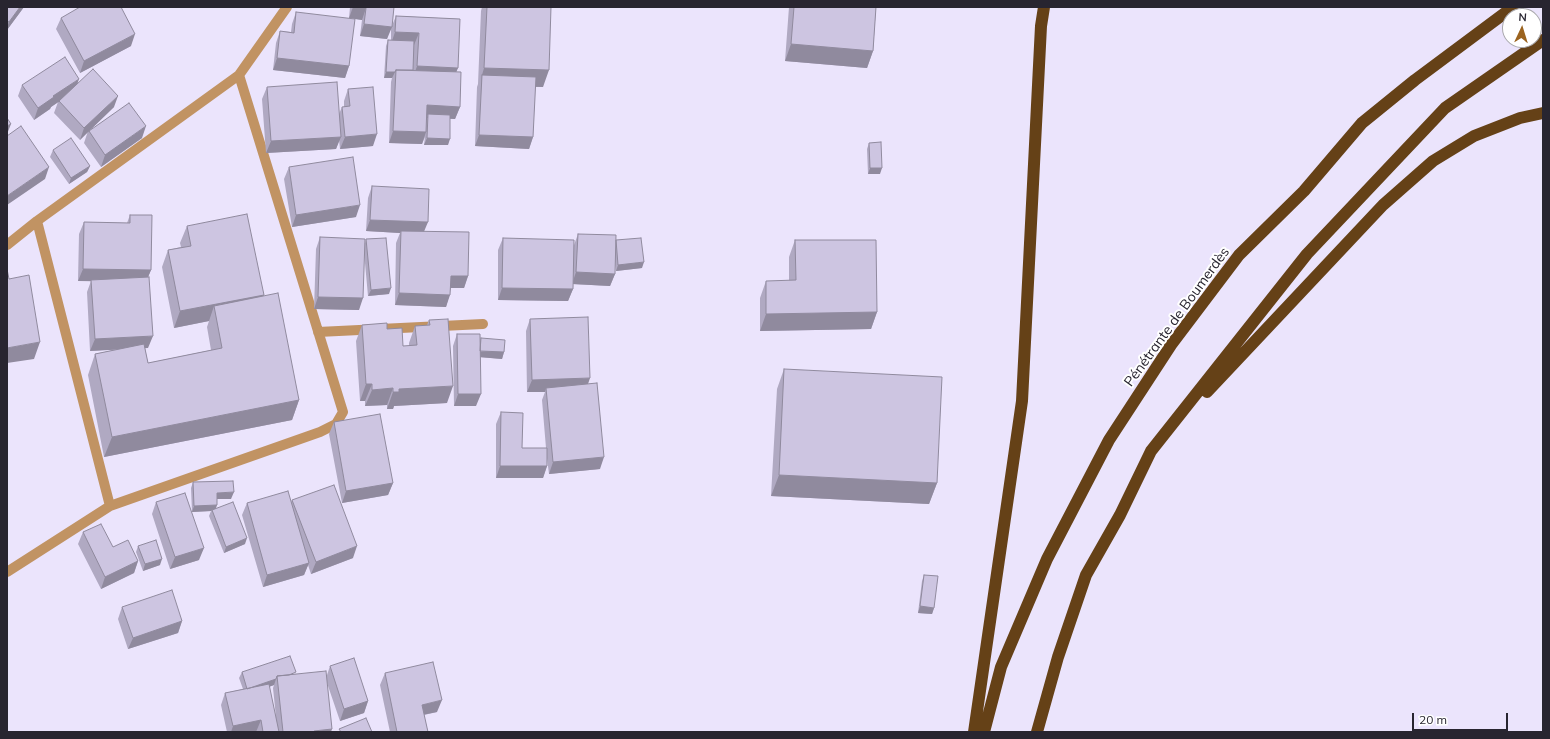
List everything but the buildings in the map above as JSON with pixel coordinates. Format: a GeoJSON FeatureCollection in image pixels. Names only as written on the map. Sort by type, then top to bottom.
{"type":"FeatureCollection","features":[{"type":"Feature","properties":{"kind":"highway"},"geometry":{"type":"LineString","coordinates":[[974,732],[1022,401],[1041,26],[1044,7]]}},
{"type":"Feature","properties":{"kind":"highway","name":"Pénétrante de Boumerdès"},"geometry":{"type":"LineString","coordinates":[[984,732],[1001,667],[1046,559],[1109,440],[1172,345],[1239,255],[1304,191],[1362,123],[1415,80],[1514,7]]}},
{"type":"Feature","properties":{"kind":"highway"},"geometry":{"type":"LineString","coordinates":[[1037,732],[1058,658],[1086,575],[1120,514],[1151,451],[1307,254],[1445,108],[1543,40]]}},
{"type":"Feature","properties":{"kind":"highway"},"geometry":{"type":"LineString","coordinates":[[1151,451],[1383,205],[1433,161],[1474,136],[1520,118],[1543,113]]}},
{"type":"Feature","properties":{"kind":"street"},"geometry":{"type":"LineString","coordinates":[[7,245],[37,221],[239,75],[287,7]]}},
{"type":"Feature","properties":{"kind":"street"},"geometry":{"type":"LineString","coordinates":[[7,572],[110,506],[320,432],[336,424],[343,412],[239,75]]}},
{"type":"Feature","properties":{"kind":"street"},"geometry":{"type":"LineString","coordinates":[[37,221],[110,506]]}},
{"type":"Feature","properties":{"kind":"street"},"geometry":{"type":"LineString","coordinates":[[318,332],[483,324]]}}]}
